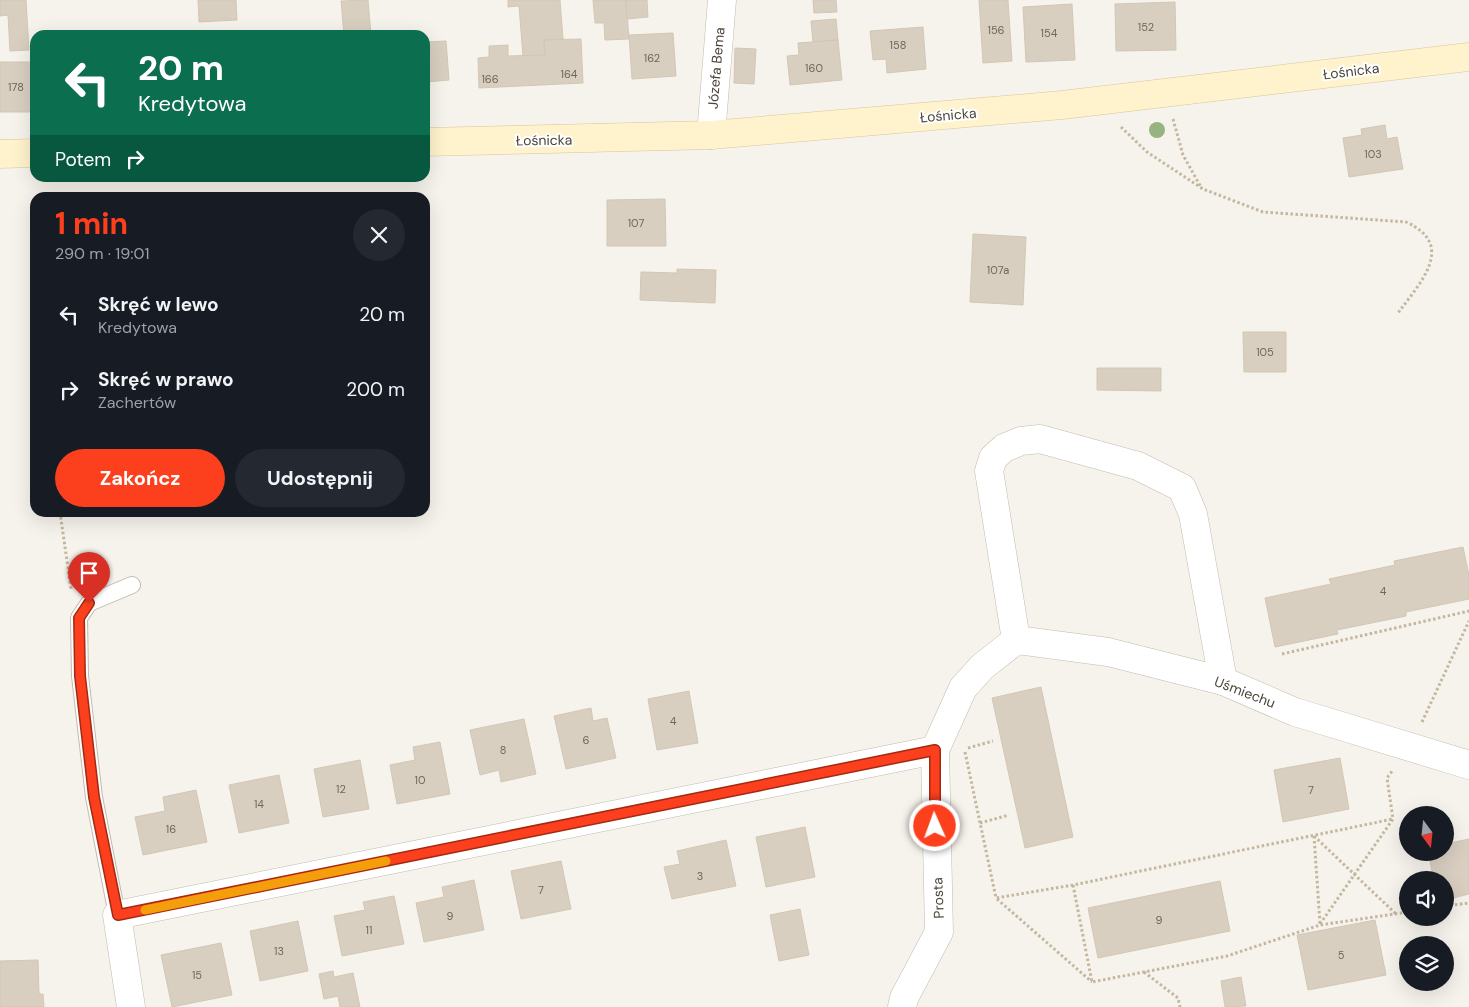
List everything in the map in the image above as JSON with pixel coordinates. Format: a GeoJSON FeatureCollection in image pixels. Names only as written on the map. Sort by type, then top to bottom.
{"type":"FeatureCollection","features":[{"type":"Feature","properties":{"kind":"street","name":"Józefa Bema"},"geometry":{"type":"LineString","coordinates":[[711,135],[722,0]]}},
{"type":"Feature","properties":{"kind":"street","name":"Łośnicka"},"geometry":{"type":"LineString","coordinates":[[430,142],[711,135],[1093,101],[1469,57]]}},
{"type":"Feature","properties":{"kind":"street"},"geometry":{"type":"LineString","coordinates":[[0,154],[30,153]]}},
{"type":"Feature","properties":{"kind":"street"},"geometry":{"type":"LineString","coordinates":[[131,1007],[118,915],[935,750],[963,688],[982,668],[1016,640],[989,471],[993,458],[1004,448],[1021,441],[1040,439],[1138,466],[1182,488],[1193,514],[1223,681]]}},
{"type":"Feature","properties":{"kind":"street","name":"Uśmiechu"},"geometry":{"type":"LineString","coordinates":[[1016,640],[1108,652],[1223,681],[1295,712],[1469,765]]}},
{"type":"Feature","properties":{"kind":"street","name":"Prosta"},"geometry":{"type":"LineString","coordinates":[[902,1007],[904,998],[939,932],[935,750]]}},
{"type":"Feature","properties":{"kind":"lane"},"geometry":{"type":"LineString","coordinates":[[118,915],[94,797],[80,676],[79,618],[89,603],[132,585]]}},
{"type":"Feature","properties":{"kind":"path"},"geometry":{"type":"LineString","coordinates":[[1170,92],[1173,120],[1183,155],[1203,189]]}},
{"type":"Feature","properties":{"kind":"path"},"geometry":{"type":"LineString","coordinates":[[1093,101],[1147,152],[1203,189],[1263,212],[1406,222],[1421,229],[1431,244],[1430,267],[1398,313]]}},
{"type":"Feature","properties":{"kind":"path"},"geometry":{"type":"LineString","coordinates":[[61,517],[71,590]]}},
{"type":"Feature","properties":{"kind":"path"},"geometry":{"type":"LineString","coordinates":[[1282,654],[1469,611]]}},
{"type":"Feature","properties":{"kind":"path"},"geometry":{"type":"LineString","coordinates":[[1320,925],[1393,819],[1388,778],[1410,747],[1469,621]]}},
{"type":"Feature","properties":{"kind":"path"},"geometry":{"type":"LineString","coordinates":[[993,741],[965,748],[996,898],[1092,982]]}},
{"type":"Feature","properties":{"kind":"path"},"geometry":{"type":"LineString","coordinates":[[980,823],[1009,815]]}},
{"type":"Feature","properties":{"kind":"path"},"geometry":{"type":"LineString","coordinates":[[996,898],[1073,885],[1393,819]]}},
{"type":"Feature","properties":{"kind":"path"},"geometry":{"type":"LineString","coordinates":[[1320,925],[1314,836],[1396,914]]}},
{"type":"Feature","properties":{"kind":"path"},"geometry":{"type":"LineString","coordinates":[[1073,885],[1092,982]]}},
{"type":"Feature","properties":{"kind":"path"},"geometry":{"type":"LineString","coordinates":[[1454,905],[1469,903]]}},
{"type":"Feature","properties":{"kind":"path"},"geometry":{"type":"LineString","coordinates":[[1092,982],[1228,956],[1320,925],[1399,914]]}},
{"type":"Feature","properties":{"kind":"path"},"geometry":{"type":"LineString","coordinates":[[1144,972],[1178,998],[1180,1007]]}},
{"type":"Feature","properties":{"kind":"building"},"geometry":{"type":"Polygon","coordinates":[[[0,0],[26,0],[29,50],[10,51],[8,15],[0,16],[0,0]]]}},
{"type":"Feature","properties":{"kind":"building"},"geometry":{"type":"Polygon","coordinates":[[[198,0],[236,0],[237,20],[199,22],[198,0]]]}},
{"type":"Feature","properties":{"kind":"building"},"geometry":{"type":"Polygon","coordinates":[[[368,0],[371,30],[344,30],[341,1],[368,0]]]}},
{"type":"Feature","properties":{"kind":"building"},"geometry":{"type":"Polygon","coordinates":[[[508,0],[560,0],[563,39],[544,40],[545,55],[523,56],[519,6],[508,7],[508,0]]]}},
{"type":"Feature","properties":{"kind":"building"},"geometry":{"type":"Polygon","coordinates":[[[593,0],[626,0],[629,39],[605,40],[604,23],[595,23],[593,0]]]}},
{"type":"Feature","properties":{"kind":"building"},"geometry":{"type":"Polygon","coordinates":[[[626,0],[647,0],[648,17],[627,19],[626,0]]]}},
{"type":"Feature","properties":{"kind":"building"},"geometry":{"type":"Polygon","coordinates":[[[813,0],[836,0],[837,12],[814,13],[813,0]]]}},
{"type":"Feature","properties":{"kind":"building"},"geometry":{"type":"Polygon","coordinates":[[[979,0],[1008,0],[1012,61],[983,63],[979,0]]]}},
{"type":"Feature","properties":{"kind":"building"},"geometry":{"type":"Polygon","coordinates":[[[1175,2],[1176,50],[1116,51],[1115,4],[1175,2]]]}},
{"type":"Feature","properties":{"kind":"building"},"geometry":{"type":"Polygon","coordinates":[[[1072,4],[1075,60],[1026,62],[1023,7],[1072,4]]]}},
{"type":"Feature","properties":{"kind":"building"},"geometry":{"type":"Polygon","coordinates":[[[836,19],[838,40],[813,42],[811,21],[836,19]]]}},
{"type":"Feature","properties":{"kind":"building"},"geometry":{"type":"Polygon","coordinates":[[[923,27],[926,69],[887,73],[886,59],[873,60],[870,31],[923,27]]]}},
{"type":"Feature","properties":{"kind":"building"},"geometry":{"type":"Polygon","coordinates":[[[673,33],[676,76],[632,79],[629,35],[673,33]]]}},
{"type":"Feature","properties":{"kind":"building"},"geometry":{"type":"Polygon","coordinates":[[[581,39],[583,83],[479,88],[478,58],[489,57],[489,46],[508,45],[508,56],[545,55],[544,40],[581,39]]]}},
{"type":"Feature","properties":{"kind":"building"},"geometry":{"type":"Polygon","coordinates":[[[838,40],[842,80],[790,85],[787,56],[799,55],[798,43],[838,40]]]}},
{"type":"Feature","properties":{"kind":"building"},"geometry":{"type":"Polygon","coordinates":[[[446,41],[449,80],[430,82],[430,42],[446,41]]]}},
{"type":"Feature","properties":{"kind":"building"},"geometry":{"type":"Polygon","coordinates":[[[735,48],[756,49],[754,84],[734,83],[735,48]]]}},
{"type":"Feature","properties":{"kind":"building"},"geometry":{"type":"Polygon","coordinates":[[[0,62],[30,62],[30,112],[0,112],[0,62]]]}},
{"type":"Feature","properties":{"kind":"building"},"geometry":{"type":"Polygon","coordinates":[[[1385,125],[1387,139],[1397,137],[1403,169],[1349,177],[1343,138],[1362,135],[1361,129],[1385,125]]]}},
{"type":"Feature","properties":{"kind":"building"},"geometry":{"type":"Polygon","coordinates":[[[665,199],[666,246],[607,246],[607,200],[665,199]]]}},
{"type":"Feature","properties":{"kind":"building"},"geometry":{"type":"Polygon","coordinates":[[[973,234],[1026,237],[1023,305],[970,302],[973,234]]]}},
{"type":"Feature","properties":{"kind":"building"},"geometry":{"type":"Polygon","coordinates":[[[677,269],[716,270],[715,303],[640,300],[641,272],[677,273],[677,269]]]}},
{"type":"Feature","properties":{"kind":"building"},"geometry":{"type":"Polygon","coordinates":[[[1243,332],[1286,332],[1286,372],[1244,372],[1243,332]]]}},
{"type":"Feature","properties":{"kind":"building"},"geometry":{"type":"Polygon","coordinates":[[[1097,368],[1161,368],[1161,391],[1097,390],[1097,368]]]}},
{"type":"Feature","properties":{"kind":"building"},"geometry":{"type":"Polygon","coordinates":[[[1463,547],[1469,575],[1469,599],[1406,612],[1406,616],[1337,630],[1338,634],[1275,647],[1265,598],[1331,584],[1329,579],[1395,565],[1394,561],[1463,547]]]}},
{"type":"Feature","properties":{"kind":"building"},"geometry":{"type":"Polygon","coordinates":[[[1041,687],[1073,837],[1025,848],[992,698],[1041,687]]]}},
{"type":"Feature","properties":{"kind":"building"},"geometry":{"type":"Polygon","coordinates":[[[689,691],[698,743],[657,750],[648,699],[689,691]]]}},
{"type":"Feature","properties":{"kind":"building"},"geometry":{"type":"Polygon","coordinates":[[[591,708],[593,721],[607,718],[616,758],[566,769],[554,716],[591,708]]]}},
{"type":"Feature","properties":{"kind":"building"},"geometry":{"type":"Polygon","coordinates":[[[524,719],[536,774],[501,782],[499,770],[480,775],[470,730],[524,719]]]}},
{"type":"Feature","properties":{"kind":"building"},"geometry":{"type":"Polygon","coordinates":[[[440,742],[450,794],[397,804],[390,765],[415,760],[413,747],[440,742]]]}},
{"type":"Feature","properties":{"kind":"building"},"geometry":{"type":"Polygon","coordinates":[[[1340,758],[1349,809],[1283,822],[1274,770],[1340,758]]]}},
{"type":"Feature","properties":{"kind":"building"},"geometry":{"type":"Polygon","coordinates":[[[360,760],[369,809],[323,817],[314,769],[360,760]]]}},
{"type":"Feature","properties":{"kind":"building"},"geometry":{"type":"Polygon","coordinates":[[[279,775],[289,823],[239,833],[229,785],[279,775]]]}},
{"type":"Feature","properties":{"kind":"building"},"geometry":{"type":"Polygon","coordinates":[[[196,790],[207,842],[143,855],[135,817],[165,811],[163,797],[196,790]]]}},
{"type":"Feature","properties":{"kind":"building"},"geometry":{"type":"Polygon","coordinates":[[[805,827],[815,877],[766,887],[756,837],[805,827]]]}},
{"type":"Feature","properties":{"kind":"building"},"geometry":{"type":"Polygon","coordinates":[[[1469,839],[1469,894],[1454,898],[1454,871],[1432,871],[1430,861],[1454,861],[1454,842],[1469,839]]]}},
{"type":"Feature","properties":{"kind":"building"},"geometry":{"type":"Polygon","coordinates":[[[726,840],[736,886],[672,899],[664,867],[680,864],[677,851],[726,840]]]}},
{"type":"Feature","properties":{"kind":"building"},"geometry":{"type":"Polygon","coordinates":[[[561,861],[571,909],[521,919],[511,871],[561,861]]]}},
{"type":"Feature","properties":{"kind":"building"},"geometry":{"type":"Polygon","coordinates":[[[474,880],[484,930],[424,942],[416,903],[444,897],[442,887],[474,880]]]}},
{"type":"Feature","properties":{"kind":"building"},"geometry":{"type":"Polygon","coordinates":[[[1220,881],[1230,931],[1098,958],[1088,908],[1220,881]]]}},
{"type":"Feature","properties":{"kind":"building"},"geometry":{"type":"Polygon","coordinates":[[[394,896],[404,944],[342,956],[334,916],[365,910],[363,902],[394,896]]]}},
{"type":"Feature","properties":{"kind":"building"},"geometry":{"type":"Polygon","coordinates":[[[800,909],[809,955],[779,961],[770,915],[800,909]]]}},
{"type":"Feature","properties":{"kind":"building"},"geometry":{"type":"Polygon","coordinates":[[[1375,920],[1386,975],[1308,990],[1297,935],[1375,920]]]}},
{"type":"Feature","properties":{"kind":"building"},"geometry":{"type":"Polygon","coordinates":[[[298,921],[308,971],[260,981],[250,931],[298,921]]]}},
{"type":"Feature","properties":{"kind":"building"},"geometry":{"type":"Polygon","coordinates":[[[221,943],[232,995],[172,1007],[161,955],[221,943]]]}},
{"type":"Feature","properties":{"kind":"building"},"geometry":{"type":"Polygon","coordinates":[[[38,960],[39,994],[43,994],[44,1007],[0,1007],[0,961],[38,960]]]}},
{"type":"Feature","properties":{"kind":"building"},"geometry":{"type":"Polygon","coordinates":[[[333,971],[334,977],[353,973],[360,1007],[340,1007],[338,996],[324,999],[319,974],[333,971]]]}},
{"type":"Feature","properties":{"kind":"building"},"geometry":{"type":"Polygon","coordinates":[[[1241,977],[1246,1006],[1225,1007],[1221,981],[1241,977]]]}},
{"type":"Feature","properties":{"kind":"slow traffic"},"geometry":{"type":"LineString","coordinates":[[145,910],[386,861]]}},
{"type":"Feature","properties":{"kind":"route"},"geometry":{"type":"LineString","coordinates":[[89,603],[79,618],[80,676],[94,797],[118,915],[935,750],[935,826]]}}]}
